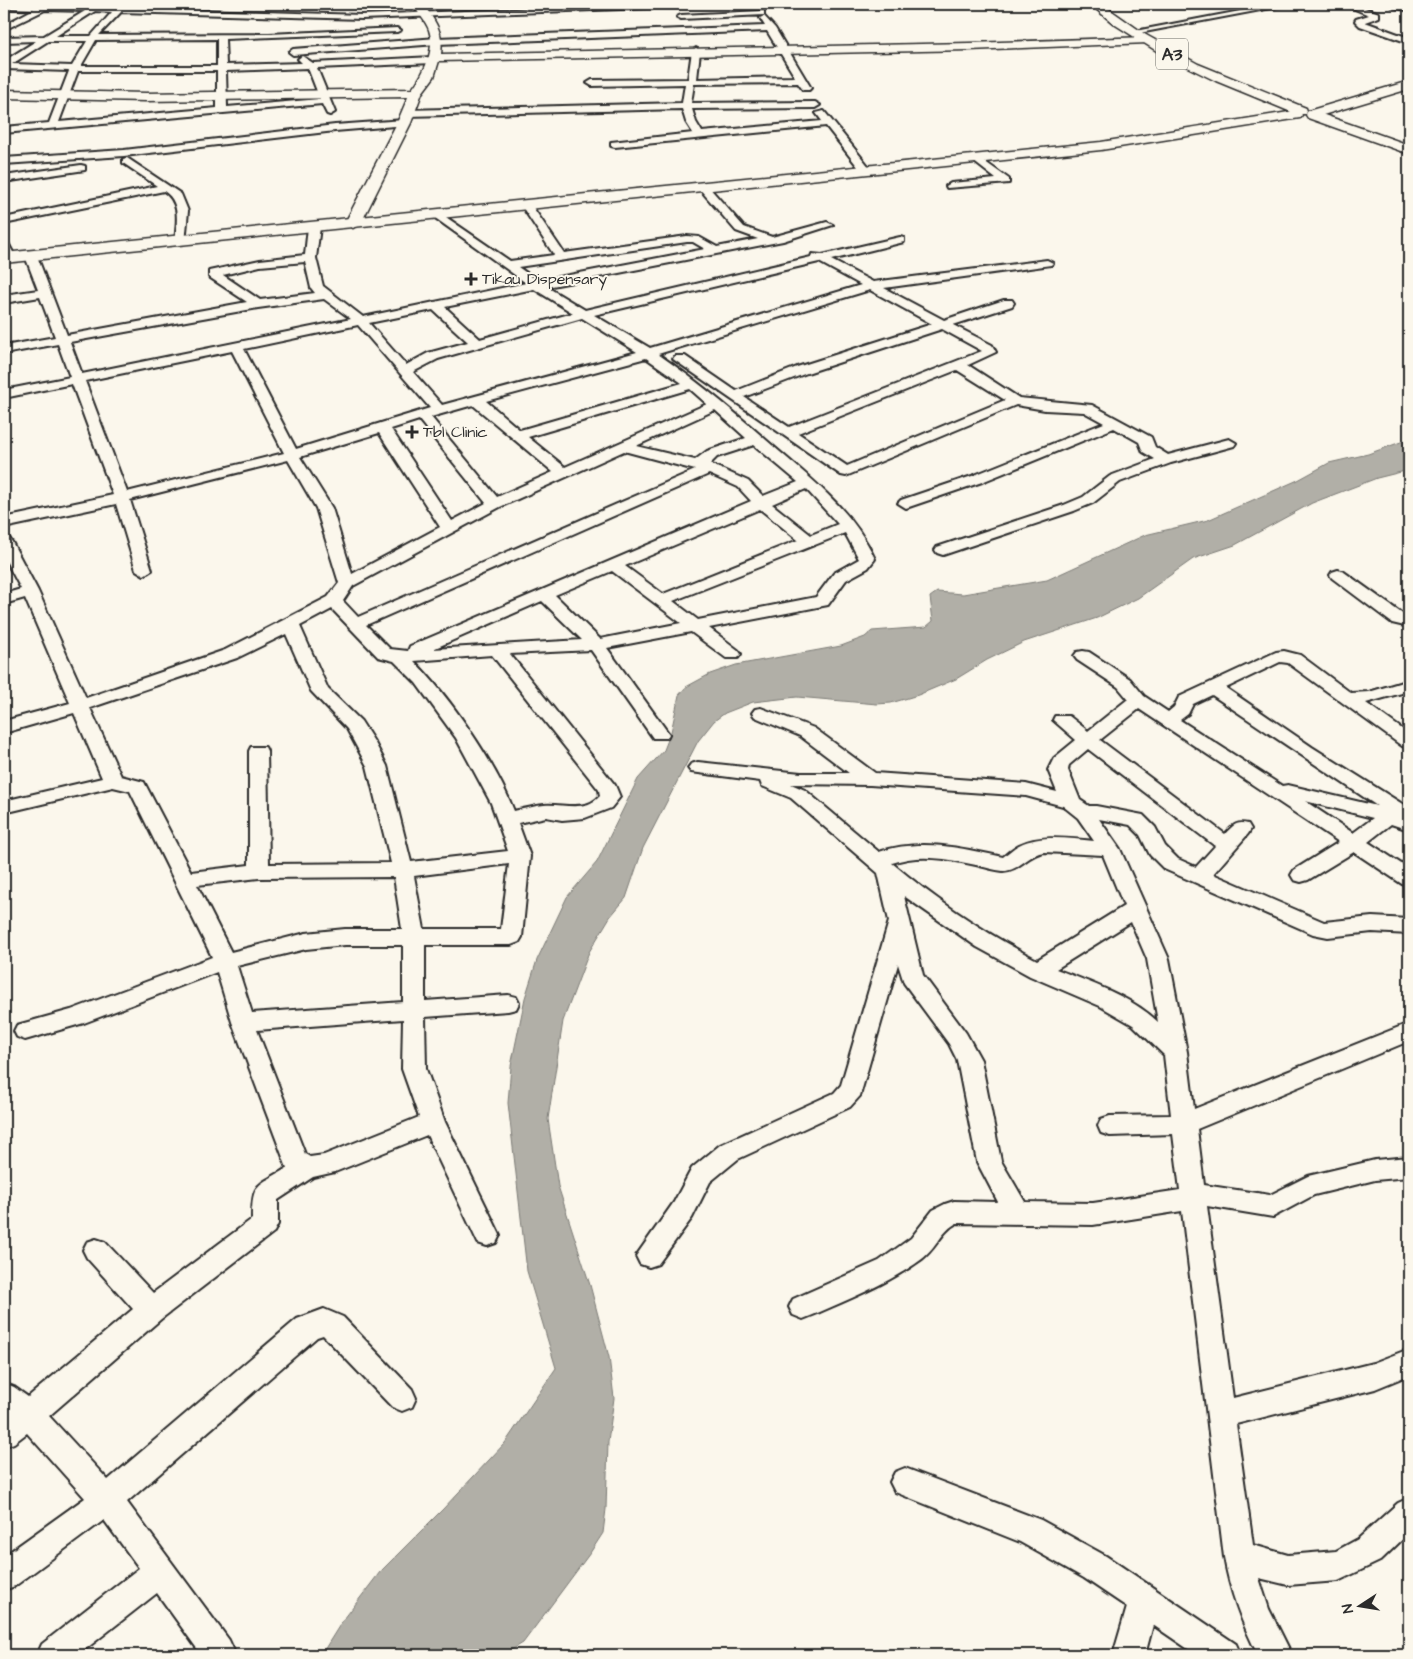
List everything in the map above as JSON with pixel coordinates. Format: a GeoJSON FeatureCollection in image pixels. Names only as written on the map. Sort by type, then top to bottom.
{"type":"FeatureCollection","features":[{"type":"Feature","properties":{"kind":"main road"},"geometry":{"type":"LineString","coordinates":[[353,224],[416,94],[428,77],[433,59],[433,29],[418,4]]}},
{"type":"Feature","properties":{"kind":"main road","name":"A3"},"geometry":{"type":"LineString","coordinates":[[1094,4],[1148,40],[1255,94],[1409,150]]}},
{"type":"Feature","properties":{"kind":"main road"},"geometry":{"type":"LineString","coordinates":[[433,59],[636,52],[783,51],[1148,40]]}},
{"type":"Feature","properties":{"kind":"main road"},"geometry":{"type":"LineString","coordinates":[[6,254],[31,256],[1138,142],[1303,113],[1344,104],[1409,85]]}},
{"type":"Feature","properties":{"kind":"main road"},"geometry":{"type":"LineString","coordinates":[[4,94],[325,98],[416,94]]}},
{"type":"Feature","properties":{"kind":"street"},"geometry":{"type":"LineString","coordinates":[[210,4],[210,13]]}},
{"type":"Feature","properties":{"kind":"street"},"geometry":{"type":"LineString","coordinates":[[475,14],[481,4]]}},
{"type":"Feature","properties":{"kind":"street"},"geometry":{"type":"LineString","coordinates":[[293,52],[433,29],[475,14],[700,4]]}},
{"type":"Feature","properties":{"kind":"street"},"geometry":{"type":"LineString","coordinates":[[756,4],[815,105],[866,170]]}},
{"type":"Feature","properties":{"kind":"street"},"geometry":{"type":"LineString","coordinates":[[1134,32],[1289,4]]}},
{"type":"Feature","properties":{"kind":"street"},"geometry":{"type":"LineString","coordinates":[[1347,4],[1376,15],[1359,21],[1363,24],[1409,41]]}},
{"type":"Feature","properties":{"kind":"street"},"geometry":{"type":"LineString","coordinates":[[1394,4],[1409,9]]}},
{"type":"Feature","properties":{"kind":"street"},"geometry":{"type":"LineString","coordinates":[[5,27],[46,5]]}},
{"type":"Feature","properties":{"kind":"street"},"geometry":{"type":"LineString","coordinates":[[4,6],[98,6],[118,10],[239,14],[433,29],[632,30],[771,28]]}},
{"type":"Feature","properties":{"kind":"street"},"geometry":{"type":"LineString","coordinates":[[4,66],[98,6]]}},
{"type":"Feature","properties":{"kind":"street"},"geometry":{"type":"LineString","coordinates":[[91,26],[118,10]]}},
{"type":"Feature","properties":{"kind":"street"},"geometry":{"type":"LineString","coordinates":[[675,18],[761,13]]}},
{"type":"Feature","properties":{"kind":"street"},"geometry":{"type":"LineString","coordinates":[[239,14],[251,23]]}},
{"type":"Feature","properties":{"kind":"street"},"geometry":{"type":"LineString","coordinates":[[5,27],[28,26]]}},
{"type":"Feature","properties":{"kind":"street"},"geometry":{"type":"LineString","coordinates":[[47,26],[119,27]]}},
{"type":"Feature","properties":{"kind":"street"},"geometry":{"type":"LineString","coordinates":[[53,126],[62,96],[92,39],[91,26]]}},
{"type":"Feature","properties":{"kind":"street"},"geometry":{"type":"LineString","coordinates":[[185,27],[256,27],[311,65],[335,128]]}},
{"type":"Feature","properties":{"kind":"street"},"geometry":{"type":"LineString","coordinates":[[4,39],[92,39],[145,42],[221,36],[269,36],[405,30]]}},
{"type":"Feature","properties":{"kind":"street"},"geometry":{"type":"LineString","coordinates":[[632,30],[636,52]]}},
{"type":"Feature","properties":{"kind":"street"},"geometry":{"type":"LineString","coordinates":[[221,36],[223,68],[222,110]]}},
{"type":"Feature","properties":{"kind":"street"},"geometry":{"type":"LineString","coordinates":[[696,51],[694,77],[690,82],[685,106],[696,132],[700,136]]}},
{"type":"Feature","properties":{"kind":"street"},"geometry":{"type":"LineString","coordinates":[[4,66],[75,70],[144,65],[223,68],[433,59]]}},
{"type":"Feature","properties":{"kind":"street"},"geometry":{"type":"LineString","coordinates":[[592,83],[801,80]]}},
{"type":"Feature","properties":{"kind":"street"},"geometry":{"type":"LineString","coordinates":[[4,130],[53,126],[108,126],[325,98]]}},
{"type":"Feature","properties":{"kind":"street"},"geometry":{"type":"LineString","coordinates":[[4,161],[124,153],[188,152],[208,142],[405,118],[685,106],[815,105]]}},
{"type":"Feature","properties":{"kind":"street"},"geometry":{"type":"LineString","coordinates":[[615,144],[829,124]]}},
{"type":"Feature","properties":{"kind":"street"},"geometry":{"type":"LineString","coordinates":[[4,179],[124,153]]}},
{"type":"Feature","properties":{"kind":"street"},"geometry":{"type":"LineString","coordinates":[[124,153],[180,200],[183,210],[181,240]]}},
{"type":"Feature","properties":{"kind":"street"},"geometry":{"type":"LineString","coordinates":[[951,186],[1005,181],[977,159]]}},
{"type":"Feature","properties":{"kind":"street"},"geometry":{"type":"LineString","coordinates":[[4,221],[166,187]]}},
{"type":"Feature","properties":{"kind":"street"},"geometry":{"type":"LineString","coordinates":[[703,187],[740,229],[770,240]]}},
{"type":"Feature","properties":{"kind":"street"},"geometry":{"type":"LineString","coordinates":[[526,205],[561,257]]}},
{"type":"Feature","properties":{"kind":"street"},"geometry":{"type":"LineString","coordinates":[[334,601],[354,624],[384,653],[400,657],[497,649],[596,645],[696,624],[822,601],[832,583],[846,572],[863,566],[867,559],[860,543],[848,526],[808,483],[692,384],[648,353],[536,285],[436,215]]}},
{"type":"Feature","properties":{"kind":"street"},"geometry":{"type":"LineString","coordinates":[[4,394],[536,285],[783,238],[827,225]]}},
{"type":"Feature","properties":{"kind":"street"},"geometry":{"type":"LineString","coordinates":[[314,227],[310,258],[313,280],[317,288],[362,321],[439,410]]}},
{"type":"Feature","properties":{"kind":"street"},"geometry":{"type":"LineString","coordinates":[[783,238],[987,348],[990,352],[788,432]]}},
{"type":"Feature","properties":{"kind":"street"},"geometry":{"type":"LineString","coordinates":[[508,265],[687,239],[695,239],[714,250]]}},
{"type":"Feature","properties":{"kind":"street"},"geometry":{"type":"LineString","coordinates":[[406,370],[432,356],[584,314],[900,240]]}},
{"type":"Feature","properties":{"kind":"street"},"geometry":{"type":"LineString","coordinates":[[31,256],[122,498],[144,570]]}},
{"type":"Feature","properties":{"kind":"street"},"geometry":{"type":"LineString","coordinates":[[258,304],[213,274],[260,263],[310,258]]}},
{"type":"Feature","properties":{"kind":"street"},"geometry":{"type":"LineString","coordinates":[[4,523],[122,498],[292,455],[439,410],[648,353],[871,286],[1047,263]]}},
{"type":"Feature","properties":{"kind":"street"},"geometry":{"type":"LineString","coordinates":[[4,299],[46,292]]}},
{"type":"Feature","properties":{"kind":"street"},"geometry":{"type":"LineString","coordinates":[[4,350],[258,304],[325,294]]}},
{"type":"Feature","properties":{"kind":"street"},"geometry":{"type":"LineString","coordinates":[[734,396],[802,370],[940,323],[1008,303]]}},
{"type":"Feature","properties":{"kind":"street"},"geometry":{"type":"LineString","coordinates":[[435,306],[478,344]]}},
{"type":"Feature","properties":{"kind":"street"},"geometry":{"type":"LineString","coordinates":[[236,346],[292,455],[324,508],[347,583]]}},
{"type":"Feature","properties":{"kind":"street"},"geometry":{"type":"LineString","coordinates":[[664,348],[846,472],[1015,401]]}},
{"type":"Feature","properties":{"kind":"street"},"geometry":{"type":"LineString","coordinates":[[959,365],[1015,401],[1046,406],[1087,408],[1146,440],[1148,449],[1166,460]]}},
{"type":"Feature","properties":{"kind":"street"},"geometry":{"type":"LineString","coordinates":[[518,435],[692,384]]}},
{"type":"Feature","properties":{"kind":"street"},"geometry":{"type":"LineString","coordinates":[[476,400],[564,474]]}},
{"type":"Feature","properties":{"kind":"street"},"geometry":{"type":"LineString","coordinates":[[4,727],[80,706],[231,654],[334,601],[347,583],[495,504],[715,405]]}},
{"type":"Feature","properties":{"kind":"street"},"geometry":{"type":"LineString","coordinates":[[424,416],[495,504]]}},
{"type":"Feature","properties":{"kind":"street"},"geometry":{"type":"LineString","coordinates":[[906,503],[977,479],[1115,423]]}},
{"type":"Feature","properties":{"kind":"street"},"geometry":{"type":"LineString","coordinates":[[383,428],[449,528]]}},
{"type":"Feature","properties":{"kind":"street"},"geometry":{"type":"LineString","coordinates":[[354,624],[703,472],[702,461],[712,454],[757,439]]}},
{"type":"Feature","properties":{"kind":"street"},"geometry":{"type":"LineString","coordinates":[[942,550],[1069,508],[1088,500],[1115,479],[1166,460],[1229,443]]}},
{"type":"Feature","properties":{"kind":"street"},"geometry":{"type":"LineString","coordinates":[[624,447],[702,466],[743,484],[809,542]]}},
{"type":"Feature","properties":{"kind":"street"},"geometry":{"type":"LineString","coordinates":[[400,657],[613,564],[808,483]]}},
{"type":"Feature","properties":{"kind":"street"},"geometry":{"type":"LineString","coordinates":[[662,600],[848,526]]}},
{"type":"Feature","properties":{"kind":"street"},"geometry":{"type":"LineString","coordinates":[[4,542],[10,567],[30,591],[112,781]]}},
{"type":"Feature","properties":{"kind":"street"},"geometry":{"type":"LineString","coordinates":[[613,564],[696,624],[732,654]]}},
{"type":"Feature","properties":{"kind":"street"},"geometry":{"type":"LineString","coordinates":[[1338,575],[1398,619],[1409,622]]}},
{"type":"Feature","properties":{"kind":"street"},"geometry":{"type":"LineString","coordinates":[[4,599],[30,591]]}},
{"type":"Feature","properties":{"kind":"street"},"geometry":{"type":"LineString","coordinates":[[544,594],[596,645],[660,734]]}},
{"type":"Feature","properties":{"kind":"street"},"geometry":{"type":"LineString","coordinates":[[290,624],[320,690],[354,725],[366,743],[377,766],[403,870],[414,936],[414,1069],[433,1122],[487,1235]]}},
{"type":"Feature","properties":{"kind":"street"},"geometry":{"type":"LineString","coordinates":[[497,649],[608,789],[610,797],[604,804],[585,812],[562,814],[546,811],[507,819]]}},
{"type":"Feature","properties":{"kind":"street"},"geometry":{"type":"LineString","coordinates":[[1083,656],[1124,683],[1138,700],[1409,879]]}},
{"type":"Feature","properties":{"kind":"street"},"geometry":{"type":"LineString","coordinates":[[1168,719],[1184,708],[1185,701],[1276,657],[1284,656],[1294,659],[1344,697],[1409,742]]}},
{"type":"Feature","properties":{"kind":"street"},"geometry":{"type":"LineString","coordinates":[[25,1030],[76,1017],[225,961],[306,941],[345,937],[511,937],[520,856],[501,803],[465,737],[422,680],[400,657]]}},
{"type":"Feature","properties":{"kind":"street"},"geometry":{"type":"LineString","coordinates":[[1344,697],[1352,699],[1369,698],[1409,685]]}},
{"type":"Feature","properties":{"kind":"street"},"geometry":{"type":"LineString","coordinates":[[1212,687],[1305,751],[1401,813]]}},
{"type":"Feature","properties":{"kind":"street"},"geometry":{"type":"LineString","coordinates":[[1138,700],[1061,762],[1058,770],[1079,808],[1110,849],[1158,959],[1175,1052],[1220,1414],[1244,1589],[1262,1632],[1276,1655]]}},
{"type":"Feature","properties":{"kind":"street"},"geometry":{"type":"LineString","coordinates":[[760,713],[807,732],[870,779]]}},
{"type":"Feature","properties":{"kind":"street"},"geometry":{"type":"LineString","coordinates":[[1062,720],[1226,846]]}},
{"type":"Feature","properties":{"kind":"street"},"geometry":{"type":"LineString","coordinates":[[258,751],[259,871]]}},
{"type":"Feature","properties":{"kind":"street"},"geometry":{"type":"LineString","coordinates":[[698,768],[740,774],[801,779],[870,779],[1026,790],[1079,808],[1136,820],[1148,832],[1156,850],[1171,864],[1201,875],[1321,928],[1335,931],[1364,925],[1381,924],[1397,928],[1409,926]]}},
{"type":"Feature","properties":{"kind":"street"},"geometry":{"type":"LineString","coordinates":[[740,774],[783,786],[798,794],[919,897],[985,942],[1038,970],[1108,1000],[1141,1019],[1175,1052]]}},
{"type":"Feature","properties":{"kind":"street"},"geometry":{"type":"LineString","coordinates":[[4,807],[112,781],[137,786],[225,961],[243,1022],[295,1160],[307,1168]]}},
{"type":"Feature","properties":{"kind":"street"},"geometry":{"type":"LineString","coordinates":[[1269,785],[1303,796],[1401,813]]}},
{"type":"Feature","properties":{"kind":"street"},"geometry":{"type":"LineString","coordinates":[[1301,875],[1401,813]]}},
{"type":"Feature","properties":{"kind":"street"},"geometry":{"type":"LineString","coordinates":[[1201,875],[1241,829]]}},
{"type":"Feature","properties":{"kind":"street"},"geometry":{"type":"LineString","coordinates":[[882,866],[894,854],[931,849],[1004,864],[1015,860],[1026,850],[1042,846],[1110,849]]}},
{"type":"Feature","properties":{"kind":"street"},"geometry":{"type":"LineString","coordinates":[[184,880],[259,871],[403,870],[520,856]]}},
{"type":"Feature","properties":{"kind":"street"},"geometry":{"type":"LineString","coordinates":[[882,866],[900,919],[912,977],[958,1039],[969,1060],[989,1162],[1018,1213]]}},
{"type":"Feature","properties":{"kind":"street"},"geometry":{"type":"LineString","coordinates":[[1038,970],[1137,908]]}},
{"type":"Feature","properties":{"kind":"street"},"geometry":{"type":"LineString","coordinates":[[649,1256],[683,1210],[701,1175],[729,1152],[815,1110],[842,1100],[852,1089],[900,919]]}},
{"type":"Feature","properties":{"kind":"street"},"geometry":{"type":"LineString","coordinates":[[243,1022],[508,1004]]}},
{"type":"Feature","properties":{"kind":"street"},"geometry":{"type":"LineString","coordinates":[[1110,1126],[1183,1124],[1409,1032]]}},
{"type":"Feature","properties":{"kind":"street"},"geometry":{"type":"LineString","coordinates":[[4,1433],[29,1414],[150,1310],[265,1224],[265,1194],[307,1168],[326,1165],[433,1122]]}},
{"type":"Feature","properties":{"kind":"street"},"geometry":{"type":"LineString","coordinates":[[803,1307],[888,1269],[920,1246],[942,1218],[954,1212],[1093,1214],[1193,1199],[1206,1194],[1273,1206],[1308,1186],[1375,1170],[1409,1167]]}},
{"type":"Feature","properties":{"kind":"street"},"geometry":{"type":"LineString","coordinates":[[96,1250],[150,1310]]}},
{"type":"Feature","properties":{"kind":"street"},"geometry":{"type":"LineString","coordinates":[[4,1575],[106,1500],[307,1328],[324,1321],[333,1326],[402,1398]]}},
{"type":"Feature","properties":{"kind":"street"},"geometry":{"type":"LineString","coordinates":[[1220,1414],[1375,1376],[1409,1362]]}},
{"type":"Feature","properties":{"kind":"street"},"geometry":{"type":"LineString","coordinates":[[4,1396],[29,1414],[106,1500],[218,1651],[212,1655]]}},
{"type":"Feature","properties":{"kind":"street"},"geometry":{"type":"LineString","coordinates":[[905,1482],[1030,1531],[1095,1567],[1145,1599],[1225,1655]]}},
{"type":"Feature","properties":{"kind":"street"},"geometry":{"type":"LineString","coordinates":[[1239,1557],[1288,1570],[1338,1566],[1368,1550],[1409,1513]]}},
{"type":"Feature","properties":{"kind":"street"},"geometry":{"type":"LineString","coordinates":[[53,1655],[159,1572]]}},
{"type":"Feature","properties":{"kind":"street"},"geometry":{"type":"LineString","coordinates":[[1129,1655],[1145,1599]]}},
{"type":"Feature","properties":{"kind":"shaded area"},"geometry":{"type":"Polygon","coordinates":[[[1409,439],[1409,470],[1377,478],[1312,503],[1235,545],[1193,559],[1138,598],[1097,618],[1024,642],[987,660],[956,679],[918,695],[891,703],[877,704],[797,697],[753,702],[725,713],[714,721],[698,741],[643,848],[626,898],[610,917],[589,952],[563,1021],[548,1119],[558,1186],[590,1285],[609,1357],[614,1398],[608,1442],[606,1509],[603,1533],[523,1643],[503,1655],[321,1655],[341,1623],[380,1572],[505,1443],[556,1368],[527,1271],[508,1103],[511,1066],[525,998],[537,960],[567,897],[597,862],[638,779],[664,750],[671,732],[679,695],[686,687],[710,674],[736,665],[841,646],[865,637],[872,631],[926,627],[933,621],[930,597],[937,592],[963,594],[1047,580],[1145,535],[1208,520],[1298,480],[1329,463],[1368,454],[1409,439]]]}},
{"type":"Feature","properties":{"kind":"place","name":"Tikau Dispensary"},"geometry":{"type":"Point","coordinates":[471,279]}},
{"type":"Feature","properties":{"kind":"place","name":"Tbl Clinic"},"geometry":{"type":"Point","coordinates":[412,432]}}]}
